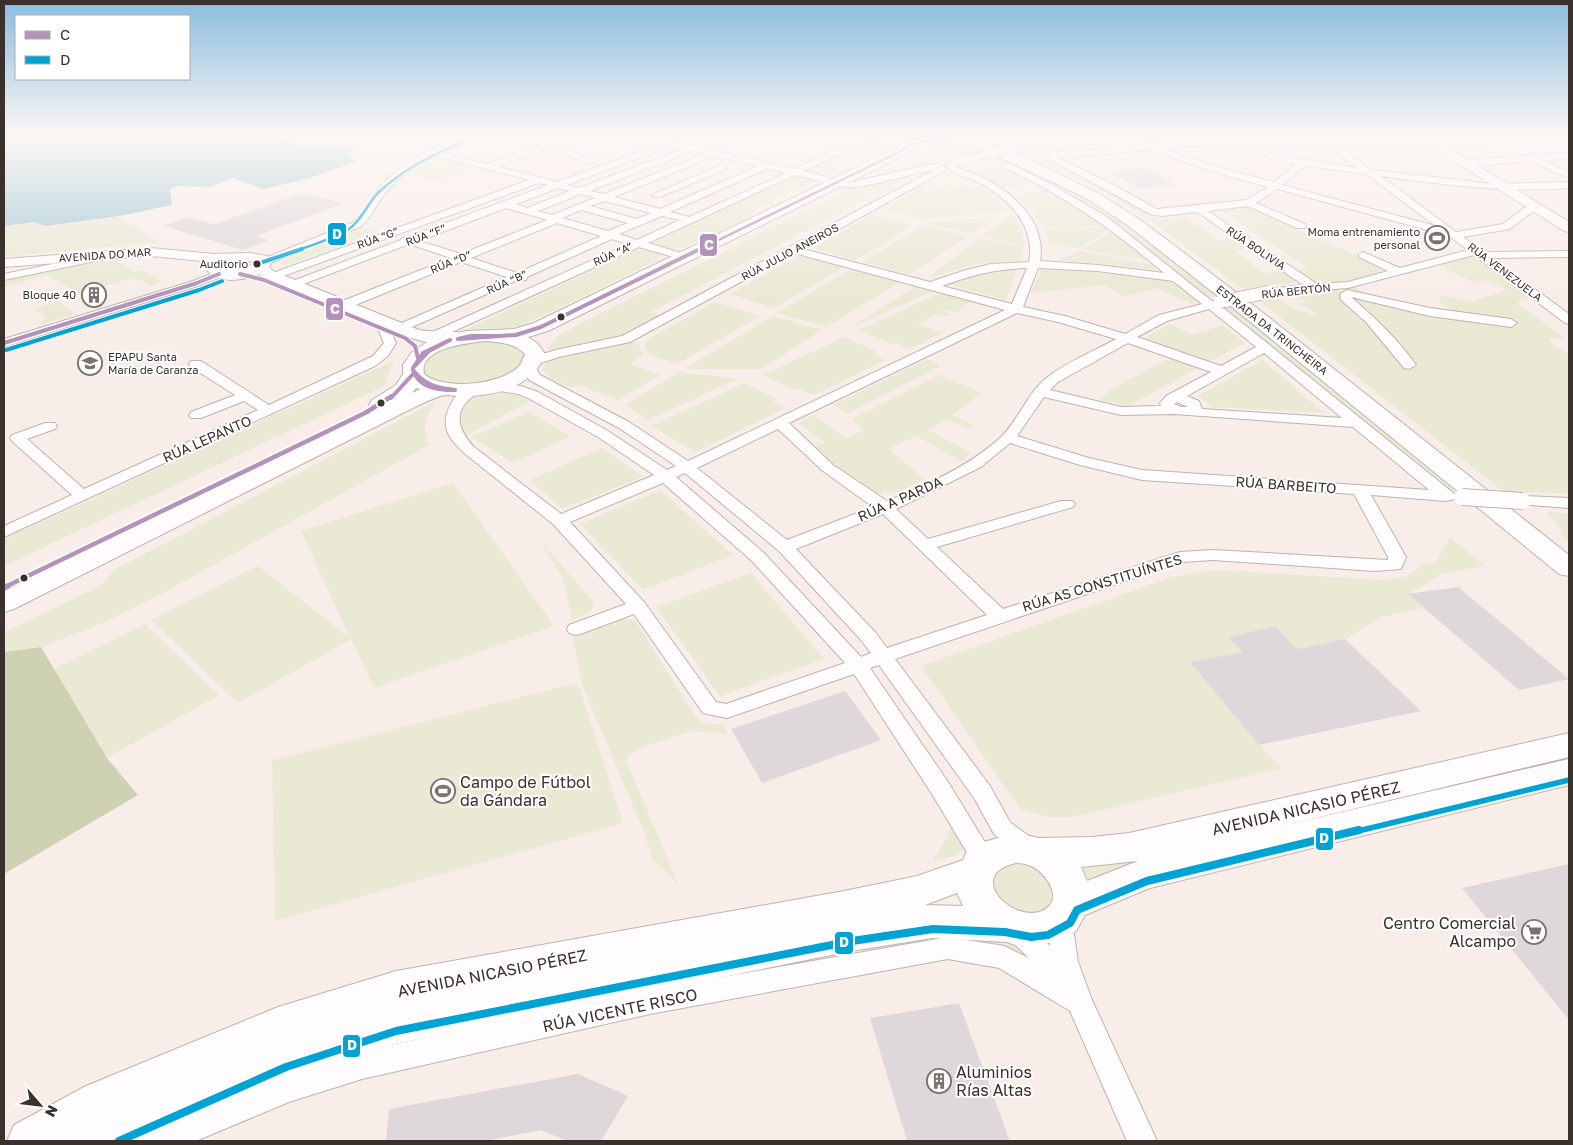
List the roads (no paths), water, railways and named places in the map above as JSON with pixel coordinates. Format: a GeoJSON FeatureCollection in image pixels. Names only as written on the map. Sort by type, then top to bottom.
{"type":"FeatureCollection","features":[{"type":"Feature","properties":{"kind":"highway"},"geometry":{"type":"LineString","coordinates":[[4,588],[366,413],[404,388],[416,366],[433,347],[462,338],[516,335],[541,327],[684,257],[833,188]]}},
{"type":"Feature","properties":{"kind":"highway"},"geometry":{"type":"LineString","coordinates":[[416,366],[423,383],[441,389],[483,388],[515,378],[532,359],[541,339],[552,332],[833,188]]}},
{"type":"Feature","properties":{"kind":"highway","name":"ESTRADA DA TRINCHEIRA"},"geometry":{"type":"LineString","coordinates":[[1077,188],[1093,196],[1136,224],[1262,322],[1569,568]]}},
{"type":"Feature","properties":{"kind":"highway","name":"ESTRADA DA TRINCHEIRA"},"geometry":{"type":"LineString","coordinates":[[1089,188],[1148,224],[1269,315],[1569,551]]}},
{"type":"Feature","properties":{"kind":"highway"},"geometry":{"type":"LineString","coordinates":[[499,336],[520,341],[532,359]]}},
{"type":"Feature","properties":{"kind":"highway"},"geometry":{"type":"LineString","coordinates":[[4,603],[389,411],[441,389]]}},
{"type":"Feature","properties":{"kind":"highway","name":"AVENIDA NICASIO PÉREZ"},"geometry":{"type":"LineString","coordinates":[[1034,851],[1092,852],[1129,848],[1569,745]]}},
{"type":"Feature","properties":{"kind":"highway","name":"AVENIDA NICASIO PÉREZ"},"geometry":{"type":"LineString","coordinates":[[1066,913],[1145,874],[1569,772]]}},
{"type":"Feature","properties":{"kind":"highway"},"geometry":{"type":"LineString","coordinates":[[101,1141],[283,1060],[394,1024],[860,932],[933,920],[1011,927],[1047,928],[1066,913],[1072,892],[1069,880],[1062,869],[1052,860],[1034,851],[1003,849],[992,853],[979,865],[973,882],[975,895],[982,906],[992,917],[1011,927]]}},
{"type":"Feature","properties":{"kind":"highway","name":"AVENIDA NICASIO PÉREZ"},"geometry":{"type":"LineString","coordinates":[[30,1141],[102,1102],[278,1027],[396,990],[844,908],[917,892],[979,865]]}},
{"type":"Feature","properties":{"kind":"street"},"geometry":{"type":"LineString","coordinates":[[240,274],[285,248],[350,220],[373,188]]}},
{"type":"Feature","properties":{"kind":"street"},"geometry":{"type":"LineString","coordinates":[[259,264],[362,222],[385,188]]}},
{"type":"Feature","properties":{"kind":"street","name":"RÚA “G”"},"geometry":{"type":"LineString","coordinates":[[259,264],[390,234],[515,188]]}},
{"type":"Feature","properties":{"kind":"street","name":"RÚA “F”"},"geometry":{"type":"LineString","coordinates":[[294,284],[549,188]]}},
{"type":"Feature","properties":{"kind":"street"},"geometry":{"type":"LineString","coordinates":[[571,188],[690,220]]}},
{"type":"Feature","properties":{"kind":"street"},"geometry":{"type":"LineString","coordinates":[[528,211],[587,188]]}},
{"type":"Feature","properties":{"kind":"street","name":"RÚA “D”"},"geometry":{"type":"LineString","coordinates":[[344,305],[627,188]]}},
{"type":"Feature","properties":{"kind":"street"},"geometry":{"type":"LineString","coordinates":[[630,188],[684,202]]}},
{"type":"Feature","properties":{"kind":"street"},"geometry":{"type":"LineString","coordinates":[[657,195],[672,188]]}},
{"type":"Feature","properties":{"kind":"street","name":"RÚA “B”"},"geometry":{"type":"LineString","coordinates":[[393,329],[518,277],[715,188]]}},
{"type":"Feature","properties":{"kind":"street","name":"RÚA “A”"},"geometry":{"type":"LineString","coordinates":[[430,338],[760,188]]}},
{"type":"Feature","properties":{"kind":"street","name":"RÚA JULIO ANEIROS"},"geometry":{"type":"LineString","coordinates":[[532,359],[626,339],[907,188]]}},
{"type":"Feature","properties":{"kind":"street"},"geometry":{"type":"LineString","coordinates":[[559,521],[688,467],[1016,309],[1032,265],[1036,249],[1035,235],[1031,225],[1014,204],[991,188]]}},
{"type":"Feature","properties":{"kind":"street"},"geometry":{"type":"LineString","coordinates":[[1052,188],[1104,220],[1176,278],[1216,304],[1264,348],[1356,423],[1454,497]]}},
{"type":"Feature","properties":{"kind":"street"},"geometry":{"type":"LineString","coordinates":[[1113,188],[1154,212],[1162,213],[1249,203],[1271,188]]}},
{"type":"Feature","properties":{"kind":"street"},"geometry":{"type":"LineString","coordinates":[[1284,188],[1456,235],[1506,227],[1528,210],[1536,208]]}},
{"type":"Feature","properties":{"kind":"street","name":"RÚA VENEZUELA"},"geometry":{"type":"LineString","coordinates":[[1392,188],[1569,320]]}},
{"type":"Feature","properties":{"kind":"street"},"geometry":{"type":"LineString","coordinates":[[1505,188],[1569,228]]}},
{"type":"Feature","properties":{"kind":"street"},"geometry":{"type":"LineString","coordinates":[[486,199],[684,257]]}},
{"type":"Feature","properties":{"kind":"street"},"geometry":{"type":"LineString","coordinates":[[1249,203],[1301,226]]}},
{"type":"Feature","properties":{"kind":"street"},"geometry":{"type":"LineString","coordinates":[[581,207],[637,222]]}},
{"type":"Feature","properties":{"kind":"street","name":"RÚA BOLIVIA"},"geometry":{"type":"LineString","coordinates":[[1199,209],[1313,287]]}},
{"type":"Feature","properties":{"kind":"street"},"geometry":{"type":"LineString","coordinates":[[390,234],[544,286]]}},
{"type":"Feature","properties":{"kind":"street"},"geometry":{"type":"LineString","coordinates":[[795,250],[1016,309],[1061,319],[1125,338],[1222,371]]}},
{"type":"Feature","properties":{"kind":"street"},"geometry":{"type":"LineString","coordinates":[[4,276],[84,260],[151,252]]}},
{"type":"Feature","properties":{"kind":"street","name":"AVENIDA DO MAR"},"geometry":{"type":"LineString","coordinates":[[4,263],[151,252],[214,266],[240,274]]}},
{"type":"Feature","properties":{"kind":"street","name":"RÚA BERTÓN"},"geometry":{"type":"LineString","coordinates":[[1008,438],[1041,392],[1053,380],[1163,318],[1269,292],[1313,287],[1343,290],[1397,271],[1479,253],[1569,254]]}},
{"type":"Feature","properties":{"kind":"street"},"geometry":{"type":"LineString","coordinates":[[1363,255],[1397,271]]}},
{"type":"Feature","properties":{"kind":"street"},"geometry":{"type":"LineString","coordinates":[[21,273],[36,266],[37,260]]}},
{"type":"Feature","properties":{"kind":"street"},"geometry":{"type":"LineString","coordinates":[[4,276],[37,260]]}},
{"type":"Feature","properties":{"kind":"street"},"geometry":{"type":"LineString","coordinates":[[4,344],[188,286],[214,266],[226,261],[259,264],[294,284],[344,305],[393,329],[411,342],[417,350],[416,366]]}},
{"type":"Feature","properties":{"kind":"street"},"geometry":{"type":"LineString","coordinates":[[930,286],[967,273],[1032,265],[1103,269],[1176,278]]}},
{"type":"Feature","properties":{"kind":"street"},"geometry":{"type":"LineString","coordinates":[[240,274],[264,280],[393,329],[430,338],[462,338]]}},
{"type":"Feature","properties":{"kind":"street"},"geometry":{"type":"LineString","coordinates":[[1409,365],[1390,340],[1358,308],[1345,298],[1343,290],[1430,312],[1511,323]]}},
{"type":"Feature","properties":{"kind":"street","name":"RÚA LEPANTO"},"geometry":{"type":"LineString","coordinates":[[4,532],[377,360],[384,354],[390,343],[393,329]]}},
{"type":"Feature","properties":{"kind":"street"},"geometry":{"type":"LineString","coordinates":[[1177,407],[1222,371],[1264,348]]}},
{"type":"Feature","properties":{"kind":"street"},"geometry":{"type":"LineString","coordinates":[[532,359],[534,376],[539,380],[624,425],[688,467],[785,547],[868,636],[982,792],[1002,828],[1034,851]]}},
{"type":"Feature","properties":{"kind":"street"},"geometry":{"type":"LineString","coordinates":[[196,364],[269,411]]}},
{"type":"Feature","properties":{"kind":"street"},"geometry":{"type":"LineString","coordinates":[[483,388],[521,390],[561,409],[603,434],[665,476],[758,557],[858,665],[940,788],[979,865]]}},
{"type":"Feature","properties":{"kind":"street","name":"RÚA AS CONSTITUÍNTES"},"geometry":{"type":"LineString","coordinates":[[483,388],[460,400],[452,412],[453,428],[458,438],[469,450],[559,521],[638,606],[710,708],[727,711],[999,616],[1180,557],[1213,555],[1375,566],[1394,565],[1397,557],[1360,490]]}},
{"type":"Feature","properties":{"kind":"street"},"geometry":{"type":"LineString","coordinates":[[1041,392],[1120,411],[1177,407],[1356,423]]}},
{"type":"Feature","properties":{"kind":"street"},"geometry":{"type":"LineString","coordinates":[[196,415],[245,396]]}},
{"type":"Feature","properties":{"kind":"street"},"geometry":{"type":"LineString","coordinates":[[779,422],[828,468],[886,508],[999,616]]}},
{"type":"Feature","properties":{"kind":"street"},"geometry":{"type":"LineString","coordinates":[[50,426],[17,438],[83,496]]}},
{"type":"Feature","properties":{"kind":"street","name":"RÚA BARBEITO"},"geometry":{"type":"LineString","coordinates":[[1008,438],[1085,462],[1142,475],[1454,497],[1569,503]]}},
{"type":"Feature","properties":{"kind":"street","name":"RÚA A PARDA"},"geometry":{"type":"LineString","coordinates":[[785,547],[886,508],[976,464],[1008,438]]}},
{"type":"Feature","properties":{"kind":"street"},"geometry":{"type":"LineString","coordinates":[[925,545],[1067,504]]}},
{"type":"Feature","properties":{"kind":"street"},"geometry":{"type":"LineString","coordinates":[[576,629],[638,606]]}},
{"type":"Feature","properties":{"kind":"street"},"geometry":{"type":"LineString","coordinates":[[1066,913],[1065,962],[1080,1002],[1142,1141]]}},
{"type":"Feature","properties":{"kind":"street"},"geometry":{"type":"LineString","coordinates":[[1011,927],[1037,949],[1080,1002]]}},
{"type":"Feature","properties":{"kind":"street","name":"RÚA VICENTE RISCO"},"geometry":{"type":"LineString","coordinates":[[162,1141],[288,1088],[362,1065],[650,1002],[948,948],[1004,957],[1080,1002]]}},
{"type":"Feature","properties":{"kind":"water"},"geometry":{"type":"Polygon","coordinates":[[[4,188],[171,188],[172,205],[119,216],[45,226],[34,222],[4,226],[4,188]]]}},
{"type":"Feature","properties":{"kind":"place","name":"Moma entrenamiento personal"},"geometry":{"type":"Point","coordinates":[1437,238]}},
{"type":"Feature","properties":{"kind":"place","name":"Auditorio"},"geometry":{"type":"Point","coordinates":[257,264]}},
{"type":"Feature","properties":{"kind":"place","name":"Bloque 40"},"geometry":{"type":"Point","coordinates":[94,295]}},
{"type":"Feature","properties":{"kind":"place","name":"EPAPU Santa María de Caranza"},"geometry":{"type":"Point","coordinates":[90,363]}},
{"type":"Feature","properties":{"kind":"place","name":"Campo de Fútbol da Gándara"},"geometry":{"type":"Point","coordinates":[443,791]}},
{"type":"Feature","properties":{"kind":"place","name":"Centro Comercial Alcampo"},"geometry":{"type":"Point","coordinates":[1534,932]}},
{"type":"Feature","properties":{"kind":"place","name":"Aluminios Rías Altas"},"geometry":{"type":"Point","coordinates":[939,1081]}}]}
